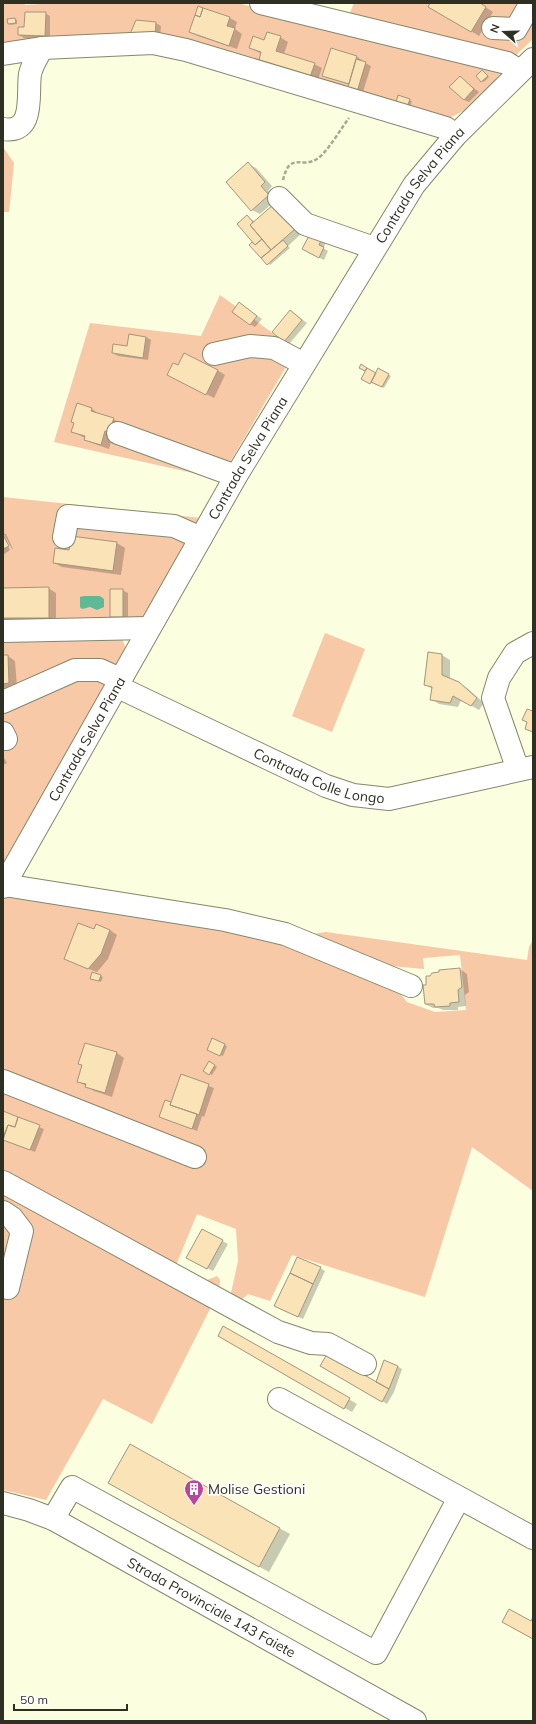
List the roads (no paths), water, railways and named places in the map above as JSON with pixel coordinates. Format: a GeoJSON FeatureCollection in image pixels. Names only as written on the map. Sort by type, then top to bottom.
{"type":"FeatureCollection","features":[{"type":"Feature","properties":{"kind":"street"},"geometry":{"type":"LineString","coordinates":[[261,3],[507,63],[526,65]]}},
{"type":"Feature","properties":{"kind":"street"},"geometry":{"type":"LineString","coordinates":[[493,28],[516,29],[531,3]]}},
{"type":"Feature","properties":{"kind":"street"},"geometry":{"type":"LineString","coordinates":[[3,54],[42,48],[153,43],[186,50],[446,128],[455,136]]}},
{"type":"Feature","properties":{"kind":"street"},"geometry":{"type":"LineString","coordinates":[[3,130],[18,128],[24,122],[29,101],[30,73],[42,48]]}},
{"type":"Feature","properties":{"kind":"street","name":"Contrada Selva Piana"},"geometry":{"type":"LineString","coordinates":[[4,886],[236,476],[374,248],[414,185],[455,136],[526,65]]}},
{"type":"Feature","properties":{"kind":"street"},"geometry":{"type":"LineString","coordinates":[[279,198],[305,224],[374,248]]}},
{"type":"Feature","properties":{"kind":"street"},"geometry":{"type":"LineString","coordinates":[[214,354],[250,346],[274,348],[304,364]]}},
{"type":"Feature","properties":{"kind":"street"},"geometry":{"type":"LineString","coordinates":[[118,433],[236,476]]}},
{"type":"Feature","properties":{"kind":"street"},"geometry":{"type":"LineString","coordinates":[[64,537],[68,516],[174,526],[201,538]]}},
{"type":"Feature","properties":{"kind":"street"},"geometry":{"type":"LineString","coordinates":[[3,631],[149,628]]}},
{"type":"Feature","properties":{"kind":"street"},"geometry":{"type":"LineString","coordinates":[[525,769],[493,698],[499,678],[515,653],[533,643]]}},
{"type":"Feature","properties":{"kind":"street","name":"Contrada Colle Longo"},"geometry":{"type":"LineString","coordinates":[[3,702],[75,670],[100,670],[118,683],[326,786],[353,795],[389,792],[525,769]]}},
{"type":"Feature","properties":{"kind":"street"},"geometry":{"type":"LineString","coordinates":[[4,886],[225,920],[285,934],[411,986]]}},
{"type":"Feature","properties":{"kind":"street"},"geometry":{"type":"LineString","coordinates":[[3,1081],[195,1157]]}},
{"type":"Feature","properties":{"kind":"street"},"geometry":{"type":"LineString","coordinates":[[3,1182],[278,1332],[311,1343],[328,1344],[365,1364]]}},
{"type":"Feature","properties":{"kind":"street"},"geometry":{"type":"LineString","coordinates":[[3,1212],[12,1218],[22,1231],[8,1288]]}},
{"type":"Feature","properties":{"kind":"street"},"geometry":{"type":"LineString","coordinates":[[279,1398],[533,1538]]}},
{"type":"Feature","properties":{"kind":"street"},"geometry":{"type":"LineString","coordinates":[[52,1519],[72,1487],[376,1653],[459,1498]]}},
{"type":"Feature","properties":{"kind":"street","name":"Strada Provinciale 143 Faiete"},"geometry":{"type":"LineString","coordinates":[[3,1503],[29,1510],[52,1519],[415,1721]]}},
{"type":"Feature","properties":{"kind":"place","name":"Molise Gestioni"},"geometry":{"type":"Point","coordinates":[194,1506]}}]}
